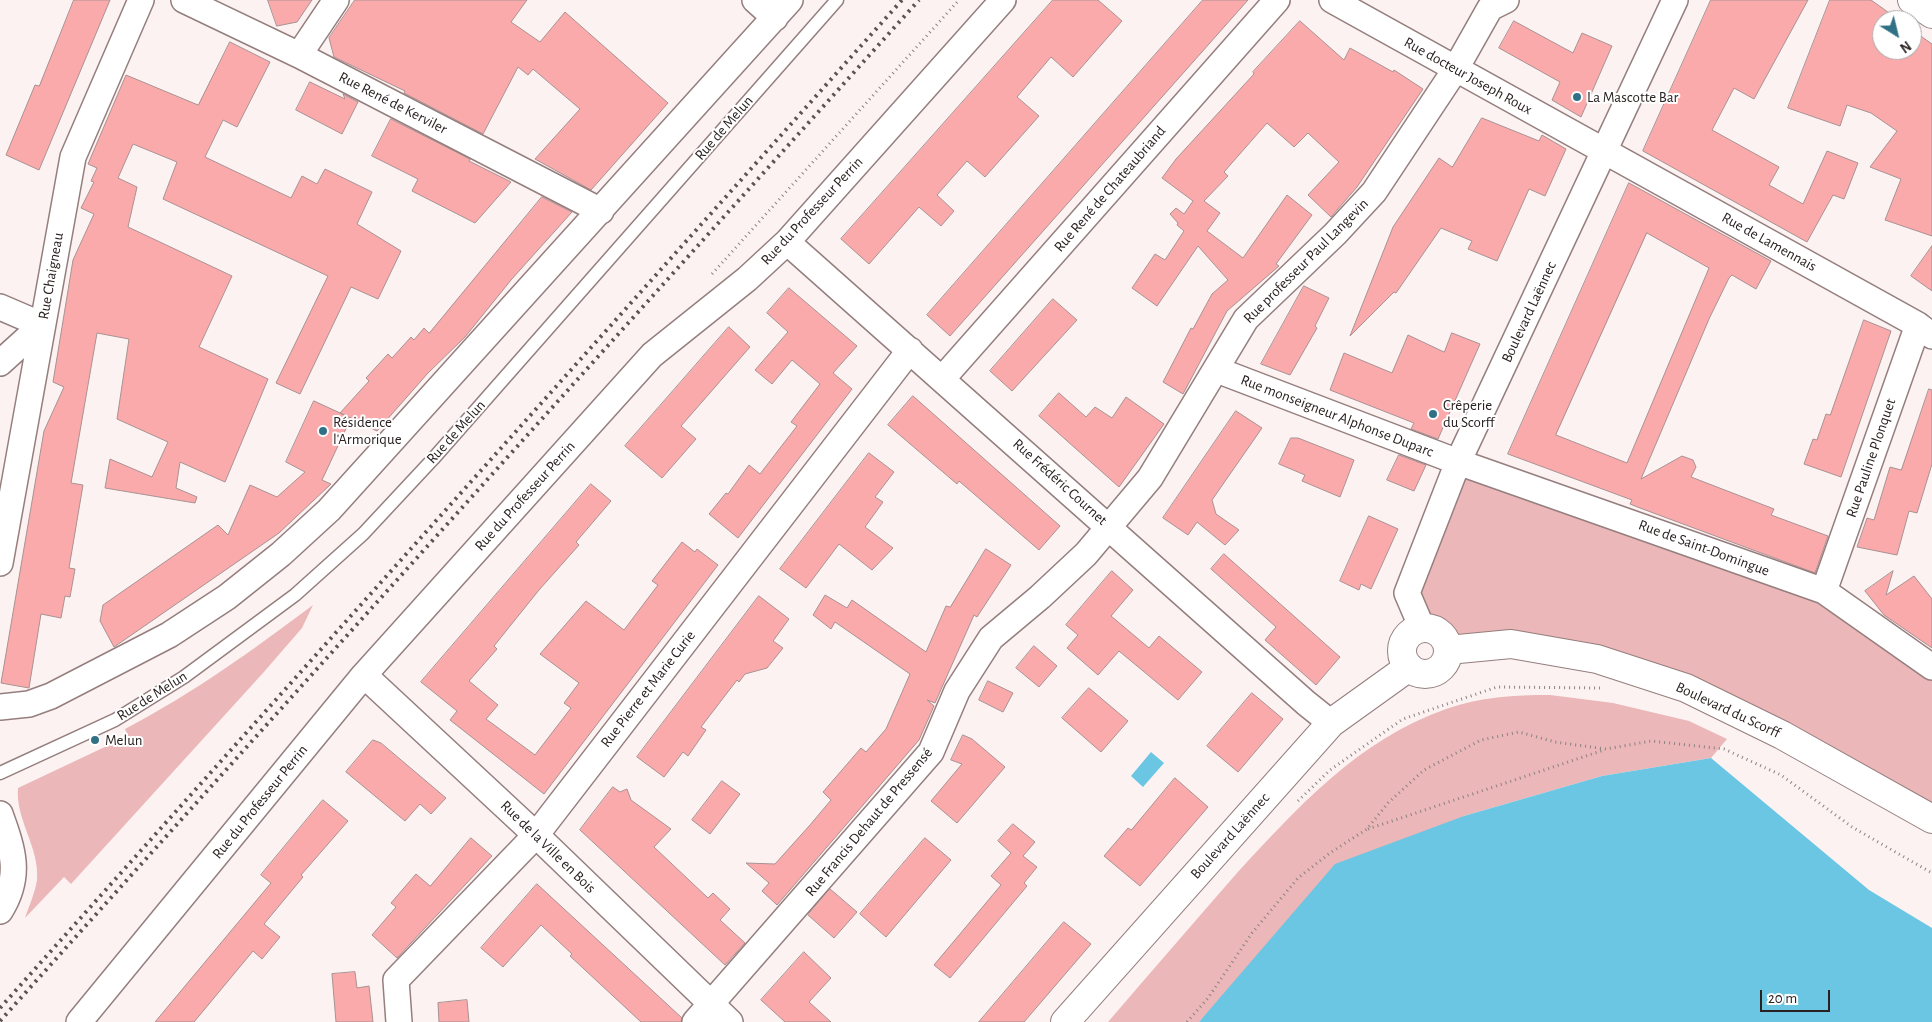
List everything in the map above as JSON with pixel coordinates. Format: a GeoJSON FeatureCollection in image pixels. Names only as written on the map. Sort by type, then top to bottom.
{"type":"FeatureCollection","features":[{"type":"Feature","properties":{"kind":"main road"},"geometry":{"type":"LineString","coordinates":[[1912,0],[1932,14]]}},
{"type":"Feature","properties":{"kind":"main road"},"geometry":{"type":"LineString","coordinates":[[1422,628],[1432,628],[1440,633],[1446,641],[1448,650],[1446,661],[1439,669],[1429,673],[1418,672],[1404,660],[1404,644],[1414,631],[1422,628]]}},
{"type":"Feature","properties":{"kind":"main road","name":"Boulevard du Scorff"},"geometry":{"type":"LineString","coordinates":[[1448,650],[1510,644],[1597,659],[1686,688],[1782,736],[1932,819]]}},
{"type":"Feature","properties":{"kind":"main road","name":"Boulevard Laënnec"},"geometry":{"type":"LineString","coordinates":[[1065,1022],[1332,723],[1409,666]]}},
{"type":"Feature","properties":{"kind":"street","name":"Rue Chaigneau"},"geometry":{"type":"LineString","coordinates":[[0,563],[73,157],[141,0]]}},
{"type":"Feature","properties":{"kind":"street","name":"Rue René de Kerviler"},"geometry":{"type":"LineString","coordinates":[[184,0],[299,55],[602,211]]}},
{"type":"Feature","properties":{"kind":"street"},"geometry":{"type":"LineString","coordinates":[[299,55],[336,0]]}},
{"type":"Feature","properties":{"kind":"street"},"geometry":{"type":"LineString","coordinates":[[0,707],[29,704],[51,696],[169,635],[227,597],[281,554],[329,510],[602,211],[782,9],[755,0]]}},
{"type":"Feature","properties":{"kind":"street","name":"Rue du Professeur Perrin"},"geometry":{"type":"LineString","coordinates":[[79,1022],[364,675],[652,355],[747,279],[787,242],[1003,0]]}},
{"type":"Feature","properties":{"kind":"street","name":"Rue René de Chateaubriand"},"geometry":{"type":"LineString","coordinates":[[943,378],[1276,0]]}},
{"type":"Feature","properties":{"kind":"street","name":"Rue docteur Joseph Roux"},"geometry":{"type":"LineString","coordinates":[[1332,0],[1455,70],[1605,151]]}},
{"type":"Feature","properties":{"kind":"street","name":"Rue professeur Paul Langevin"},"geometry":{"type":"LineString","coordinates":[[1108,526],[1150,478],[1246,320],[1335,234],[1374,192],[1455,70],[1490,8],[1506,0]]}},
{"type":"Feature","properties":{"kind":"street","name":"Boulevard Laënnec"},"geometry":{"type":"LineString","coordinates":[[1422,628],[1407,593],[1458,462],[1675,0]]}},
{"type":"Feature","properties":{"kind":"street","name":"Rue de Lamennais"},"geometry":{"type":"LineString","coordinates":[[1605,151],[1925,330]]}},
{"type":"Feature","properties":{"kind":"street","name":"Rue Frédéric Cournet"},"geometry":{"type":"LineString","coordinates":[[787,242],[943,378],[1306,703],[1332,723]]}},
{"type":"Feature","properties":{"kind":"street"},"geometry":{"type":"LineString","coordinates":[[0,307],[42,325],[0,364]]}},
{"type":"Feature","properties":{"kind":"street","name":"Rue Pauline Plonquet"},"geometry":{"type":"LineString","coordinates":[[1824,591],[1925,330]]}},
{"type":"Feature","properties":{"kind":"street","name":"Rue Pierre et Marie Curie"},"geometry":{"type":"LineString","coordinates":[[399,1022],[396,980],[536,835],[910,350]]}},
{"type":"Feature","properties":{"kind":"street","name":"Rue monseigneur Alphonse Duparc"},"geometry":{"type":"LineString","coordinates":[[1217,370],[1458,462]]}},
{"type":"Feature","properties":{"kind":"street","name":"Rue de Saint-Domingue"},"geometry":{"type":"LineString","coordinates":[[1458,462],[1824,591],[1932,667]]}},
{"type":"Feature","properties":{"kind":"street","name":"Rue Francis Dehaut de Pressensé"},"geometry":{"type":"LineString","coordinates":[[695,1022],[931,752],[957,691],[991,638],[1040,597],[1079,560],[1108,526]]}},
{"type":"Feature","properties":{"kind":"street","name":"Rue de la Ville en Bois"},"geometry":{"type":"LineString","coordinates":[[364,675],[536,835],[730,1022]]}},
{"type":"Feature","properties":{"kind":"street"},"geometry":{"type":"LineString","coordinates":[[0,814],[12,852],[15,871],[12,887],[0,911]]}},
{"type":"Feature","properties":{"kind":"lane","name":"Rue de Melun"},"geometry":{"type":"LineString","coordinates":[[0,773],[115,720],[184,677],[295,595],[363,534],[433,459],[837,0]]}},
{"type":"Feature","properties":{"kind":"path"},"geometry":{"type":"LineString","coordinates":[[742,239],[766,215],[959,0]]}},
{"type":"Feature","properties":{"kind":"path"},"geometry":{"type":"LineString","coordinates":[[1295,804],[1330,770],[1403,719],[1497,687],[1609,688]]}},
{"type":"Feature","properties":{"kind":"path"},"geometry":{"type":"LineString","coordinates":[[1367,829],[1388,803],[1424,770],[1481,740],[1519,732],[1555,742],[1606,749]]}},
{"type":"Feature","properties":{"kind":"path"},"geometry":{"type":"LineString","coordinates":[[1187,1022],[1208,998],[1252,933],[1298,878],[1330,853],[1367,829],[1606,749],[1650,741],[1724,749],[1780,775],[1852,827],[1932,873]]}},
{"type":"Feature","properties":{"kind":"shaded area"},"geometry":{"type":"Polygon","coordinates":[[[1458,462],[1824,591],[1932,667],[1932,819],[1686,688],[1446,641],[1440,633],[1432,629],[1407,593],[1458,462]]]}},
{"type":"Feature","properties":{"kind":"shaded area"},"geometry":{"type":"Polygon","coordinates":[[[313,605],[302,628],[263,673],[71,884],[64,877],[25,918],[36,885],[37,868],[32,845],[20,811],[18,788],[128,736],[125,729],[175,701],[222,671],[313,605]]]}},
{"type":"Feature","properties":{"kind":"shaded area"},"geometry":{"type":"Polygon","coordinates":[[[1550,695],[1613,703],[1689,721],[1727,739],[1711,758],[1602,776],[1464,816],[1223,996],[1199,1022],[1108,1022],[1260,848],[1307,800],[1357,757],[1385,738],[1414,722],[1446,709],[1497,698],[1550,695]]]}},
{"type":"Feature","properties":{"kind":"water"},"geometry":{"type":"Polygon","coordinates":[[[1151,752],[1164,763],[1143,787],[1131,776],[1151,752]]]}},
{"type":"Feature","properties":{"kind":"water"},"geometry":{"type":"Polygon","coordinates":[[[1711,758],[1869,890],[1932,928],[1932,1022],[1199,1022],[1335,864],[1464,816],[1602,776],[1711,758]]]}},
{"type":"Feature","properties":{"kind":"building"},"geometry":{"type":"Polygon","coordinates":[[[74,0],[110,0],[39,170],[6,155],[35,85],[39,86],[74,0]]]}},
{"type":"Feature","properties":{"kind":"building"},"geometry":{"type":"Polygon","coordinates":[[[268,0],[312,0],[297,22],[277,26],[268,0]]]}},
{"type":"Feature","properties":{"kind":"building"},"geometry":{"type":"Polygon","coordinates":[[[355,0],[527,0],[511,22],[540,42],[565,12],[668,103],[591,190],[535,159],[580,109],[533,69],[528,75],[518,67],[483,134],[404,93],[405,91],[334,57],[329,38],[355,0]]]}},
{"type":"Feature","properties":{"kind":"building"},"geometry":{"type":"Polygon","coordinates":[[[1053,0],[1098,0],[1122,21],[1073,77],[1051,57],[1017,97],[1039,116],[985,177],[967,161],[937,195],[954,211],[941,226],[919,207],[869,264],[841,239],[1053,0]]]}},
{"type":"Feature","properties":{"kind":"building"},"geometry":{"type":"Polygon","coordinates":[[[1203,0],[1248,0],[950,336],[927,315],[1203,0]]]}},
{"type":"Feature","properties":{"kind":"building"},"geometry":{"type":"Polygon","coordinates":[[[1711,0],[1808,0],[1754,99],[1734,88],[1712,130],[1779,167],[1769,185],[1803,204],[1827,151],[1858,163],[1844,199],[1833,195],[1807,242],[1643,151],[1711,0]]]}},
{"type":"Feature","properties":{"kind":"building"},"geometry":{"type":"Polygon","coordinates":[[[1830,0],[1871,0],[1885,10],[1872,10],[1872,60],[1922,60],[1922,37],[1932,44],[1932,236],[1885,220],[1901,179],[1870,167],[1897,131],[1871,113],[1847,105],[1840,126],[1788,108],[1830,0]]]}},
{"type":"Feature","properties":{"kind":"building"},"geometry":{"type":"Polygon","coordinates":[[[1300,21],[1344,60],[1350,48],[1393,72],[1394,70],[1423,89],[1357,187],[1331,217],[1308,195],[1339,162],[1308,133],[1294,147],[1267,123],[1224,172],[1228,176],[1204,201],[1220,213],[1207,231],[1243,258],[1287,195],[1312,215],[1276,264],[1279,266],[1227,311],[1183,394],[1163,382],[1191,328],[1193,329],[1212,294],[1228,280],[1198,246],[1157,306],[1132,288],[1155,254],[1165,260],[1184,231],[1177,225],[1178,223],[1170,214],[1176,208],[1184,214],[1193,201],[1162,178],[1176,159],[1300,21]]]}},
{"type":"Feature","properties":{"kind":"building"},"geometry":{"type":"Polygon","coordinates":[[[1514,21],[1573,53],[1582,33],[1612,46],[1581,117],[1552,100],[1560,82],[1499,48],[1514,21]]]}},
{"type":"Feature","properties":{"kind":"building"},"geometry":{"type":"Polygon","coordinates":[[[230,42],[270,62],[237,127],[223,120],[205,157],[291,198],[302,176],[317,184],[325,169],[372,192],[357,224],[401,251],[378,299],[351,287],[300,394],[276,383],[328,276],[163,199],[177,162],[133,144],[118,178],[137,187],[128,227],[232,276],[199,347],[268,379],[225,482],[180,462],[176,488],[197,497],[195,503],[105,488],[110,459],[152,477],[168,442],[117,419],[129,339],[97,333],[71,483],[83,485],[69,568],[75,569],[70,597],[65,596],[61,618],[41,614],[29,688],[1,683],[44,431],[64,387],[53,382],[73,260],[94,214],[81,208],[94,182],[91,181],[97,168],[88,164],[126,75],[198,105],[230,42]]]}},
{"type":"Feature","properties":{"kind":"building"},"geometry":{"type":"Polygon","coordinates":[[[310,82],[345,99],[343,94],[358,102],[342,134],[296,110],[310,82]]]}},
{"type":"Feature","properties":{"kind":"building"},"geometry":{"type":"Polygon","coordinates":[[[1482,118],[1539,141],[1542,135],[1566,149],[1545,196],[1529,189],[1497,261],[1468,249],[1472,241],[1441,228],[1396,293],[1394,292],[1350,336],[1393,227],[1439,158],[1452,167],[1482,118]]]}},
{"type":"Feature","properties":{"kind":"building"},"geometry":{"type":"Polygon","coordinates":[[[391,119],[511,182],[475,223],[412,191],[418,179],[372,156],[391,119]]]}},
{"type":"Feature","properties":{"kind":"building"},"geometry":{"type":"Polygon","coordinates":[[[1629,183],[1771,261],[1756,289],[1732,275],[1729,278],[1709,319],[1641,479],[1682,456],[1693,460],[1696,467],[1691,477],[1774,509],[1771,515],[1828,536],[1815,573],[1640,508],[1630,504],[1632,500],[1508,454],[1629,183]],[[1647,233],[1556,435],[1627,463],[1709,268],[1647,233]]]}},
{"type":"Feature","properties":{"kind":"building"},"geometry":{"type":"Polygon","coordinates":[[[542,197],[572,212],[511,280],[465,337],[428,373],[377,431],[340,413],[369,381],[366,378],[388,354],[392,358],[411,337],[414,340],[424,328],[429,333],[542,197]]]}},
{"type":"Feature","properties":{"kind":"building"},"geometry":{"type":"Polygon","coordinates":[[[1932,246],[1932,291],[1911,276],[1932,246]]]}},
{"type":"Feature","properties":{"kind":"building"},"geometry":{"type":"Polygon","coordinates":[[[1304,286],[1329,298],[1315,326],[1317,328],[1290,375],[1261,364],[1304,286]]]}},
{"type":"Feature","properties":{"kind":"building"},"geometry":{"type":"Polygon","coordinates":[[[789,288],[857,346],[833,373],[852,389],[738,538],[709,514],[726,493],[728,494],[749,465],[760,474],[797,426],[791,422],[820,384],[792,360],[772,384],[755,370],[788,332],[767,313],[789,288]]]}},
{"type":"Feature","properties":{"kind":"building"},"geometry":{"type":"Polygon","coordinates":[[[1053,299],[1077,320],[1012,391],[990,371],[1053,299]]]}},
{"type":"Feature","properties":{"kind":"building"},"geometry":{"type":"Polygon","coordinates":[[[1864,320],[1891,331],[1841,477],[1804,464],[1813,439],[1817,440],[1826,414],[1830,415],[1864,320]]]}},
{"type":"Feature","properties":{"kind":"building"},"geometry":{"type":"Polygon","coordinates":[[[729,327],[750,347],[681,426],[696,439],[662,478],[625,446],[729,327]]]}},
{"type":"Feature","properties":{"kind":"building"},"geometry":{"type":"Polygon","coordinates":[[[1452,333],[1480,344],[1438,439],[1411,429],[1414,423],[1330,390],[1344,353],[1392,373],[1408,335],[1444,352],[1452,333]]]}},
{"type":"Feature","properties":{"kind":"building"},"geometry":{"type":"Polygon","coordinates":[[[1929,389],[1932,390],[1932,464],[1917,513],[1909,511],[1897,555],[1857,547],[1867,518],[1874,520],[1890,467],[1901,470],[1929,389]]]}},
{"type":"Feature","properties":{"kind":"building"},"geometry":{"type":"Polygon","coordinates":[[[1059,393],[1086,417],[1095,407],[1112,418],[1126,397],[1164,424],[1119,487],[1039,416],[1059,393]]]}},
{"type":"Feature","properties":{"kind":"building"},"geometry":{"type":"Polygon","coordinates":[[[913,396],[1060,526],[1039,550],[959,481],[957,484],[888,425],[913,396]]]}},
{"type":"Feature","properties":{"kind":"building"},"geometry":{"type":"Polygon","coordinates":[[[314,401],[351,418],[322,480],[331,484],[279,533],[114,647],[100,621],[103,605],[218,525],[228,535],[250,485],[277,497],[305,472],[286,462],[314,401]]]}},
{"type":"Feature","properties":{"kind":"building"},"geometry":{"type":"Polygon","coordinates":[[[1236,411],[1262,428],[1212,500],[1216,514],[1239,530],[1225,545],[1197,522],[1188,535],[1163,518],[1236,411]]]}},
{"type":"Feature","properties":{"kind":"building"},"geometry":{"type":"Polygon","coordinates":[[[1291,438],[1298,438],[1354,460],[1340,497],[1302,481],[1305,475],[1279,464],[1291,438]]]}},
{"type":"Feature","properties":{"kind":"building"},"geometry":{"type":"Polygon","coordinates":[[[869,453],[894,472],[875,497],[883,502],[865,527],[893,548],[872,570],[839,544],[806,588],[780,569],[869,453]]]}},
{"type":"Feature","properties":{"kind":"building"},"geometry":{"type":"Polygon","coordinates":[[[1399,455],[1426,465],[1414,491],[1387,480],[1399,455]]]}},
{"type":"Feature","properties":{"kind":"building"},"geometry":{"type":"Polygon","coordinates":[[[591,484],[611,501],[576,542],[579,545],[539,590],[494,646],[497,649],[469,681],[498,705],[486,719],[535,755],[571,708],[564,703],[579,683],[540,654],[586,601],[624,630],[658,585],[652,581],[682,542],[695,552],[697,549],[718,565],[544,794],[450,720],[457,711],[421,682],[591,484]]]}},
{"type":"Feature","properties":{"kind":"building"},"geometry":{"type":"Polygon","coordinates":[[[1369,516],[1398,529],[1371,589],[1361,584],[1359,590],[1340,581],[1369,516]]]}},
{"type":"Feature","properties":{"kind":"building"},"geometry":{"type":"Polygon","coordinates":[[[986,549],[1011,565],[977,617],[974,615],[935,703],[927,700],[934,706],[919,740],[777,905],[762,891],[769,883],[746,863],[775,864],[810,825],[831,800],[823,792],[861,748],[866,752],[886,729],[910,674],[835,622],[831,629],[813,615],[825,595],[847,608],[852,600],[926,652],[946,606],[950,607],[986,549]]]}},
{"type":"Feature","properties":{"kind":"building"},"geometry":{"type":"Polygon","coordinates":[[[1224,554],[1340,657],[1316,685],[1265,640],[1276,627],[1211,569],[1224,554]]]}},
{"type":"Feature","properties":{"kind":"building"},"geometry":{"type":"Polygon","coordinates":[[[1112,571],[1133,590],[1111,616],[1149,648],[1159,636],[1202,672],[1178,700],[1119,651],[1098,675],[1067,648],[1078,635],[1066,625],[1112,571]]]}},
{"type":"Feature","properties":{"kind":"building"},"geometry":{"type":"Polygon","coordinates":[[[1893,571],[1886,595],[1914,576],[1932,599],[1932,648],[1884,615],[1865,591],[1893,571]]]}},
{"type":"Feature","properties":{"kind":"building"},"geometry":{"type":"Polygon","coordinates":[[[759,596],[789,619],[773,641],[783,648],[767,668],[745,674],[739,682],[737,680],[701,727],[706,730],[688,756],[683,752],[664,777],[637,757],[759,596]]]}},
{"type":"Feature","properties":{"kind":"building"},"geometry":{"type":"Polygon","coordinates":[[[1034,646],[1057,666],[1039,687],[1016,668],[1034,646]]]}},
{"type":"Feature","properties":{"kind":"building"},"geometry":{"type":"Polygon","coordinates":[[[988,681],[1013,693],[1003,712],[979,700],[988,681]]]}},
{"type":"Feature","properties":{"kind":"building"},"geometry":{"type":"Polygon","coordinates":[[[1089,688],[1128,721],[1101,752],[1062,718],[1089,688]]]}},
{"type":"Feature","properties":{"kind":"building"},"geometry":{"type":"Polygon","coordinates":[[[1252,693],[1283,719],[1238,772],[1207,746],[1252,693]]]}},
{"type":"Feature","properties":{"kind":"building"},"geometry":{"type":"Polygon","coordinates":[[[963,735],[972,739],[1005,767],[957,823],[931,801],[962,764],[951,760],[963,735]]]}},
{"type":"Feature","properties":{"kind":"building"},"geometry":{"type":"Polygon","coordinates":[[[373,740],[381,743],[446,798],[431,814],[420,804],[405,821],[346,772],[373,740]]]}},
{"type":"Feature","properties":{"kind":"building"},"geometry":{"type":"Polygon","coordinates":[[[1175,778],[1208,807],[1140,886],[1104,856],[1128,828],[1131,830],[1175,778]]]}},
{"type":"Feature","properties":{"kind":"building"},"geometry":{"type":"Polygon","coordinates":[[[722,781],[740,794],[710,834],[692,820],[722,781]]]}},
{"type":"Feature","properties":{"kind":"building"},"geometry":{"type":"Polygon","coordinates":[[[613,787],[620,792],[627,789],[631,800],[671,829],[654,847],[708,898],[713,893],[730,909],[720,920],[745,943],[725,965],[580,830],[613,787]]]}},
{"type":"Feature","properties":{"kind":"building"},"geometry":{"type":"Polygon","coordinates":[[[323,800],[348,821],[301,875],[303,877],[264,924],[280,937],[262,959],[253,951],[194,1022],[155,1022],[271,883],[261,875],[323,800]]]}},
{"type":"Feature","properties":{"kind":"building"},"geometry":{"type":"Polygon","coordinates":[[[1013,824],[1035,842],[1023,856],[1037,867],[1024,883],[1027,886],[950,978],[934,965],[1001,885],[991,876],[1011,853],[998,841],[1013,824]]]}},
{"type":"Feature","properties":{"kind":"building"},"geometry":{"type":"Polygon","coordinates":[[[471,838],[492,856],[397,958],[372,935],[396,907],[391,903],[416,874],[430,886],[471,838]]]}},
{"type":"Feature","properties":{"kind":"building"},"geometry":{"type":"Polygon","coordinates":[[[925,838],[951,860],[886,937],[860,914],[925,838]]]}},
{"type":"Feature","properties":{"kind":"building"},"geometry":{"type":"Polygon","coordinates":[[[537,884],[682,1018],[681,1022],[641,1022],[570,956],[572,954],[541,925],[503,967],[481,948],[537,884]]]}},
{"type":"Feature","properties":{"kind":"building"},"geometry":{"type":"Polygon","coordinates":[[[830,889],[857,912],[834,938],[808,915],[830,889]]]}},
{"type":"Feature","properties":{"kind":"building"},"geometry":{"type":"Polygon","coordinates":[[[1064,922],[1091,944],[1024,1022],[979,1022],[1064,922]]]}},
{"type":"Feature","properties":{"kind":"building"},"geometry":{"type":"Polygon","coordinates":[[[804,952],[831,978],[809,1002],[831,1022],[785,1022],[761,1000],[804,952]]]}},
{"type":"Feature","properties":{"kind":"building"},"geometry":{"type":"Polygon","coordinates":[[[355,972],[357,988],[369,986],[373,1022],[336,1022],[332,974],[355,972]]]}},
{"type":"Feature","properties":{"kind":"building"},"geometry":{"type":"Polygon","coordinates":[[[467,1000],[469,1022],[439,1022],[438,1003],[467,1000]]]}},
{"type":"Feature","properties":{"kind":"railway"},"geometry":{"type":"LineString","coordinates":[[0,1008],[902,0]]}},
{"type":"Feature","properties":{"kind":"railway"},"geometry":{"type":"LineString","coordinates":[[0,1021],[919,0]]}},
{"type":"Feature","properties":{"kind":"place","name":"La Mascotte Bar"},"geometry":{"type":"Point","coordinates":[1577,97]}},
{"type":"Feature","properties":{"kind":"place","name":"Crêperie du Scorff"},"geometry":{"type":"Point","coordinates":[1433,414]}},
{"type":"Feature","properties":{"kind":"place","name":"Résidence l'Armorique"},"geometry":{"type":"Point","coordinates":[323,431]}},
{"type":"Feature","properties":{"kind":"place","name":"Melun"},"geometry":{"type":"Point","coordinates":[95,740]}}]}
